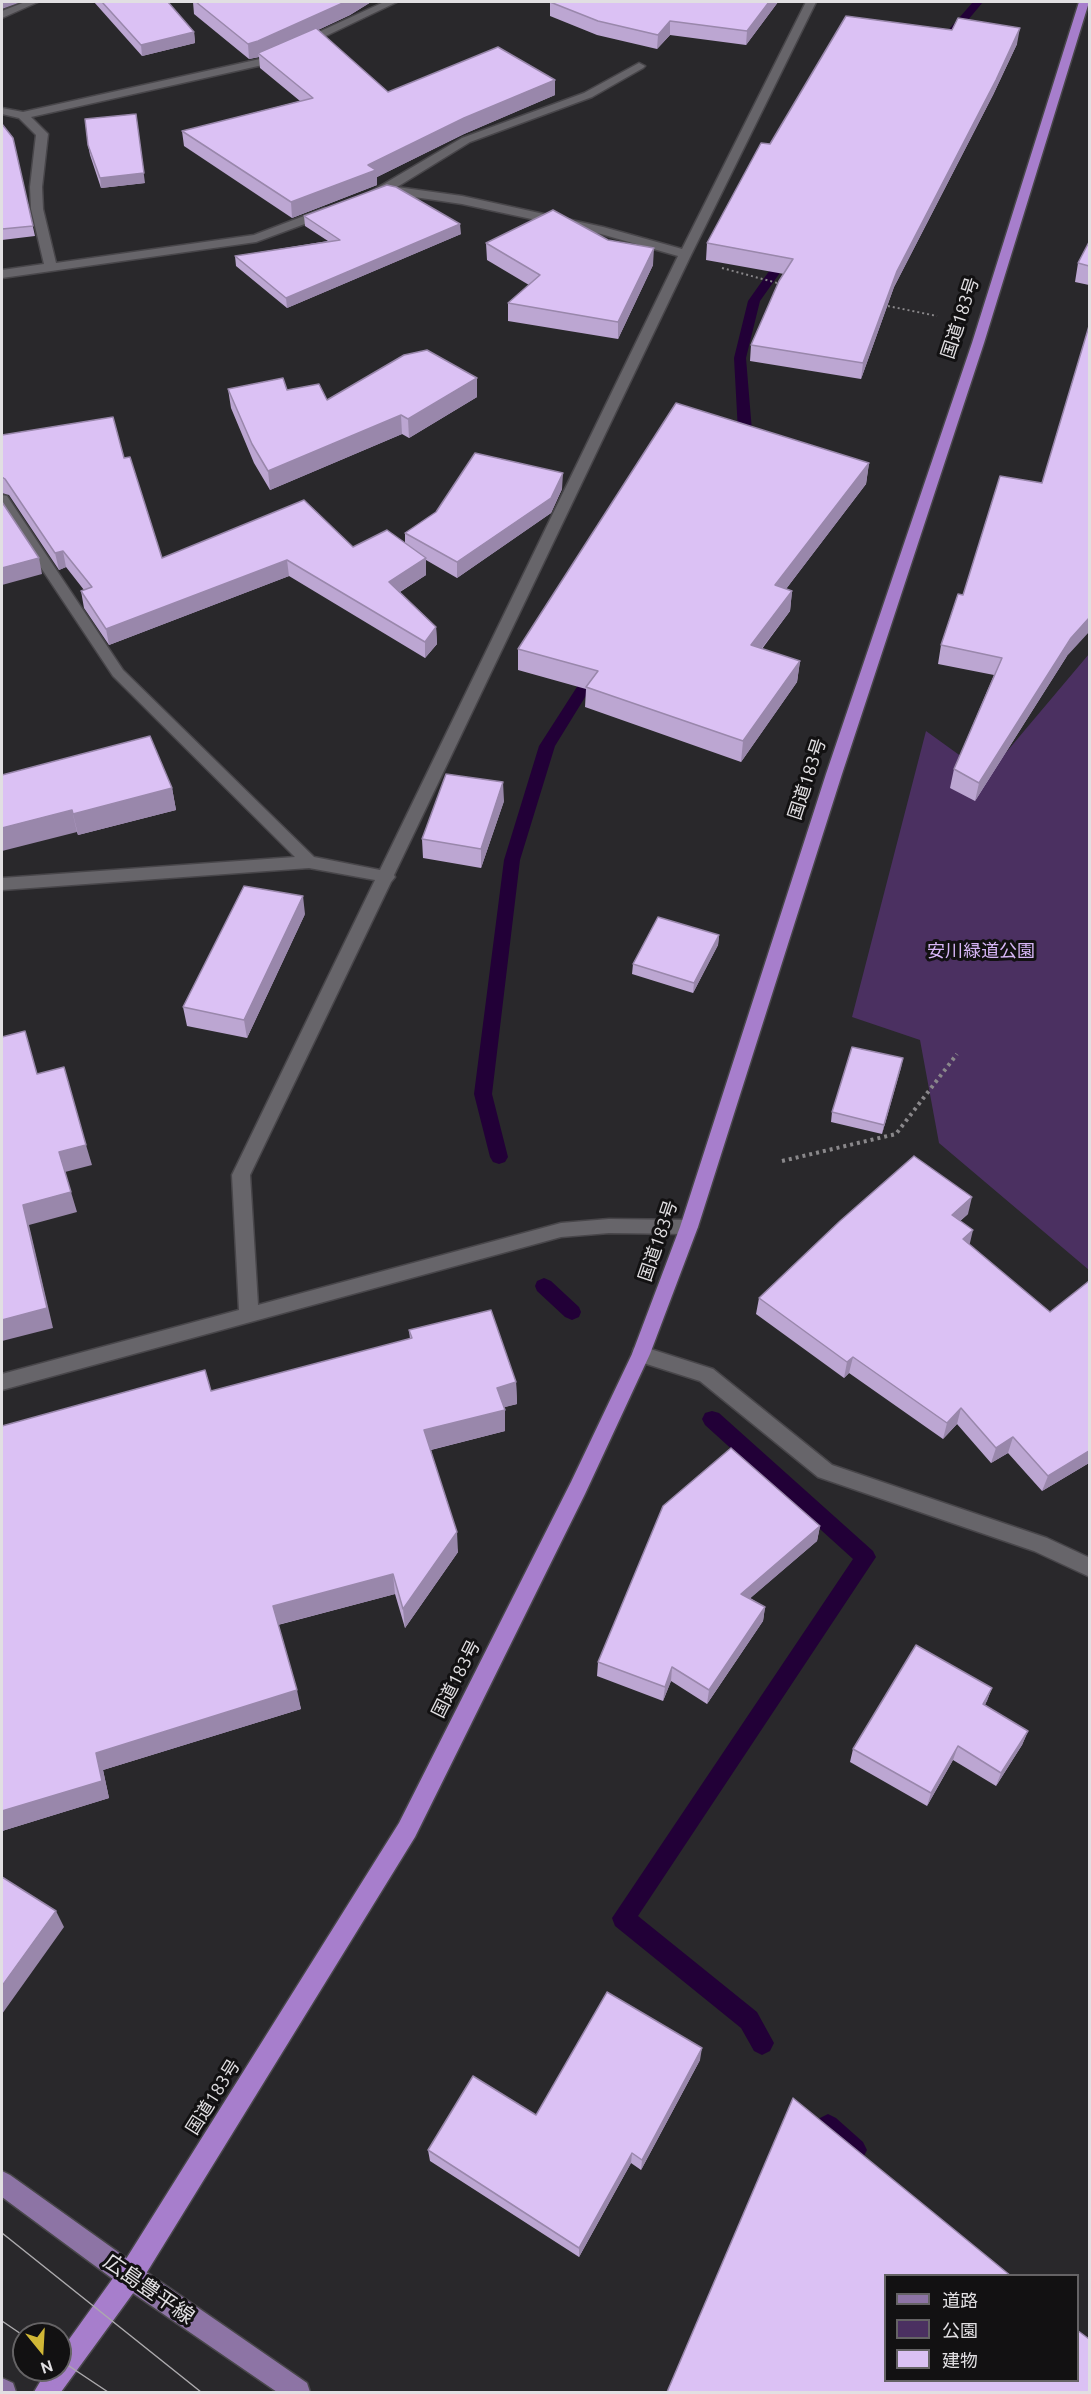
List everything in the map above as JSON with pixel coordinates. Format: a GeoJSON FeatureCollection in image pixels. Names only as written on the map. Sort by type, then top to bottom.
{"type":"FeatureCollection","features":[{"type":"Feature","properties":{"kind":"highway","name":"国道183号"},"geometry":{"type":"LineString","coordinates":[[46,2392],[130,2276],[407,1830],[578,1488],[641,1354],[689,1227],[834,774],[978,343],[1084,2]]}},
{"type":"Feature","properties":{"kind":"main road","name":"広島豊平線"},"geometry":{"type":"LineString","coordinates":[[2,2182],[130,2276],[298,2392]]}},
{"type":"Feature","properties":{"kind":"street"},"geometry":{"type":"LineString","coordinates":[[2,15],[33,2]]}},
{"type":"Feature","properties":{"kind":"street"},"geometry":{"type":"LineString","coordinates":[[2,111],[23,115],[264,63],[392,2]]}},
{"type":"Feature","properties":{"kind":"street"},"geometry":{"type":"LineString","coordinates":[[249,1315],[241,1175],[387,878],[685,254],[811,2]]}},
{"type":"Feature","properties":{"kind":"street"},"geometry":{"type":"LineString","coordinates":[[354,201],[386,189],[466,140],[588,95],[639,66]]}},
{"type":"Feature","properties":{"kind":"street"},"geometry":{"type":"LineString","coordinates":[[23,115],[42,134],[36,187],[37,208],[51,267]]}},
{"type":"Feature","properties":{"kind":"street"},"geometry":{"type":"LineString","coordinates":[[386,189],[462,200],[603,231],[685,254]]}},
{"type":"Feature","properties":{"kind":"street"},"geometry":{"type":"LineString","coordinates":[[2,274],[256,238],[332,210]]}},
{"type":"Feature","properties":{"kind":"street"},"geometry":{"type":"LineString","coordinates":[[2,499],[118,672],[309,862]]}},
{"type":"Feature","properties":{"kind":"street"},"geometry":{"type":"LineString","coordinates":[[2,884],[309,862],[387,878]]}},
{"type":"Feature","properties":{"kind":"street"},"geometry":{"type":"LineString","coordinates":[[2,1382],[561,1230],[609,1226],[689,1227]]}},
{"type":"Feature","properties":{"kind":"street"},"geometry":{"type":"LineString","coordinates":[[641,1354],[706,1375],[825,1471],[1040,1544],[1089,1568]]}},
{"type":"Feature","properties":{"kind":"path"},"geometry":{"type":"LineString","coordinates":[[754,277],[788,285]]}},
{"type":"Feature","properties":{"kind":"path"},"geometry":{"type":"LineString","coordinates":[[879,304],[937,316]]}},
{"type":"Feature","properties":{"kind":"path"},"geometry":{"type":"LineString","coordinates":[[782,1161],[896,1134],[957,1054]]}},
{"type":"Feature","properties":{"kind":"green space","name":"安川緑道公園"},"geometry":{"type":"Polygon","coordinates":[[[1089,654],[1089,1270],[939,1143],[920,1040],[852,1017],[926,731],[987,775],[1089,654]]]}},
{"type":"Feature","properties":{"kind":"building"},"geometry":{"type":"Polygon","coordinates":[[[102,2],[168,2],[194,32],[141,45],[102,2]]]}},
{"type":"Feature","properties":{"kind":"building"},"geometry":{"type":"Polygon","coordinates":[[[196,2],[345,2],[248,44],[196,2]]]}},
{"type":"Feature","properties":{"kind":"building"},"geometry":{"type":"Polygon","coordinates":[[[550,2],[769,2],[747,31],[670,21],[658,35],[598,21],[550,2]]]}},
{"type":"Feature","properties":{"kind":"building"},"geometry":{"type":"Polygon","coordinates":[[[846,16],[952,30],[958,18],[1020,28],[996,80],[897,271],[863,363],[751,345],[779,281],[793,259],[707,243],[761,143],[770,144],[846,16]]]}},
{"type":"Feature","properties":{"kind":"building"},"geometry":{"type":"Polygon","coordinates":[[[316,28],[388,92],[498,47],[555,80],[464,118],[368,165],[376,170],[291,202],[182,131],[313,98],[258,53],[316,28]]]}},
{"type":"Feature","properties":{"kind":"building"},"geometry":{"type":"Polygon","coordinates":[[[136,114],[144,173],[100,178],[88,145],[85,119],[136,114]]]}},
{"type":"Feature","properties":{"kind":"building"},"geometry":{"type":"Polygon","coordinates":[[[2,124],[13,138],[33,226],[2,229],[2,124]]]}},
{"type":"Feature","properties":{"kind":"building"},"geometry":{"type":"Polygon","coordinates":[[[387,185],[396,187],[460,224],[286,298],[235,256],[340,240],[304,216],[387,185]]]}},
{"type":"Feature","properties":{"kind":"building"},"geometry":{"type":"Polygon","coordinates":[[[553,210],[608,240],[654,248],[618,322],[508,303],[540,275],[486,243],[553,210]]]}},
{"type":"Feature","properties":{"kind":"building"},"geometry":{"type":"Polygon","coordinates":[[[1089,242],[1089,266],[1078,263],[1089,242]]]}},
{"type":"Feature","properties":{"kind":"building"},"geometry":{"type":"Polygon","coordinates":[[[1089,326],[1089,618],[1071,638],[979,783],[954,769],[1002,658],[941,645],[958,594],[963,595],[1000,476],[1042,483],[1089,326]]]}},
{"type":"Feature","properties":{"kind":"building"},"geometry":{"type":"Polygon","coordinates":[[[427,350],[477,378],[408,419],[401,415],[268,471],[252,444],[228,389],[283,378],[287,390],[319,384],[327,400],[404,355],[427,350]]]}},
{"type":"Feature","properties":{"kind":"building"},"geometry":{"type":"Polygon","coordinates":[[[676,403],[869,463],[775,585],[792,591],[751,645],[800,661],[743,741],[586,687],[598,671],[518,649],[676,403]]]}},
{"type":"Feature","properties":{"kind":"building"},"geometry":{"type":"Polygon","coordinates":[[[113,417],[124,458],[130,457],[162,558],[304,500],[353,547],[387,530],[426,558],[389,582],[436,627],[425,642],[287,560],[106,629],[81,591],[92,587],[63,551],[55,553],[2,477],[2,435],[113,417]]]}},
{"type":"Feature","properties":{"kind":"building"},"geometry":{"type":"Polygon","coordinates":[[[475,453],[563,473],[551,498],[457,562],[405,533],[436,512],[475,453]]]}},
{"type":"Feature","properties":{"kind":"building"},"geometry":{"type":"Polygon","coordinates":[[[2,502],[39,558],[2,568],[2,502]]]}},
{"type":"Feature","properties":{"kind":"building"},"geometry":{"type":"Polygon","coordinates":[[[150,736],[172,788],[73,814],[72,810],[2,828],[2,775],[150,736]]]}},
{"type":"Feature","properties":{"kind":"building"},"geometry":{"type":"Polygon","coordinates":[[[446,774],[503,782],[481,849],[422,839],[446,774]]]}},
{"type":"Feature","properties":{"kind":"building"},"geometry":{"type":"Polygon","coordinates":[[[244,886],[303,896],[244,1020],[183,1007],[244,886]]]}},
{"type":"Feature","properties":{"kind":"building"},"geometry":{"type":"Polygon","coordinates":[[[658,917],[719,935],[694,983],[633,964],[658,917]]]}},
{"type":"Feature","properties":{"kind":"building"},"geometry":{"type":"Polygon","coordinates":[[[25,1031],[37,1074],[64,1067],[86,1145],[59,1152],[71,1192],[23,1205],[47,1308],[2,1320],[2,1037],[25,1031]]]}},
{"type":"Feature","properties":{"kind":"building"},"geometry":{"type":"Polygon","coordinates":[[[852,1047],[903,1058],[884,1125],[832,1112],[852,1047]]]}},
{"type":"Feature","properties":{"kind":"building"},"geometry":{"type":"Polygon","coordinates":[[[914,1156],[972,1197],[952,1215],[973,1230],[963,1239],[1050,1312],[1089,1281],[1089,1451],[1048,1476],[1013,1437],[996,1448],[961,1408],[947,1423],[853,1357],[847,1362],[759,1298],[840,1221],[914,1156]]]}},
{"type":"Feature","properties":{"kind":"building"},"geometry":{"type":"Polygon","coordinates":[[[491,1310],[516,1382],[497,1388],[505,1410],[424,1430],[457,1532],[403,1609],[393,1574],[273,1606],[297,1690],[96,1753],[102,1781],[2,1811],[2,1426],[205,1370],[211,1391],[412,1338],[409,1330],[491,1310]]]}},
{"type":"Feature","properties":{"kind":"building"},"geometry":{"type":"Polygon","coordinates":[[[731,1448],[820,1526],[741,1594],[765,1607],[709,1690],[672,1667],[665,1687],[598,1662],[663,1506],[731,1448]]]}},
{"type":"Feature","properties":{"kind":"building"},"geometry":{"type":"Polygon","coordinates":[[[916,1645],[992,1688],[983,1704],[1028,1731],[1001,1773],[958,1746],[931,1793],[853,1749],[916,1645]]]}},
{"type":"Feature","properties":{"kind":"building"},"geometry":{"type":"Polygon","coordinates":[[[2,1877],[56,1911],[2,1986],[2,1877]]]}},
{"type":"Feature","properties":{"kind":"building"},"geometry":{"type":"Polygon","coordinates":[[[607,1992],[702,2048],[642,2160],[632,2153],[579,2248],[428,2150],[473,2076],[536,2115],[607,1992]]]}},
{"type":"Feature","properties":{"kind":"building"},"geometry":{"type":"Polygon","coordinates":[[[793,2098],[1009,2274],[884,2274],[884,2382],[1079,2382],[1079,2332],[1089,2339],[1089,2392],[667,2392],[793,2098]]]}},
{"type":"Feature","properties":{"kind":"waterway"},"geometry":{"type":"LineString","coordinates":[[949,36],[978,2]]}},
{"type":"Feature","properties":{"kind":"waterway"},"geometry":{"type":"LineString","coordinates":[[735,447],[745,431],[740,358],[754,301],[788,253]]}},
{"type":"Feature","properties":{"kind":"waterway"},"geometry":{"type":"LineString","coordinates":[[499,1157],[483,1094],[512,860],[547,746],[596,668]]}},
{"type":"Feature","properties":{"kind":"waterway"},"geometry":{"type":"LineString","coordinates":[[544,1286],[572,1312]]}},
{"type":"Feature","properties":{"kind":"waterway"},"geometry":{"type":"LineString","coordinates":[[712,1419],[866,1557],[623,1918],[749,2020],[762,2043]]}},
{"type":"Feature","properties":{"kind":"waterway"},"geometry":{"type":"LineString","coordinates":[[828,2126],[855,2150]]}},
{"type":"Feature","properties":{"kind":"tram line"},"geometry":{"type":"LineString","coordinates":[[2,2233],[201,2392]]}},
{"type":"Feature","properties":{"kind":"tram line"},"geometry":{"type":"LineString","coordinates":[[2,2321],[12,2328]]}},
{"type":"Feature","properties":{"kind":"tram line"},"geometry":{"type":"LineString","coordinates":[[72,2368],[108,2392]]}}]}
